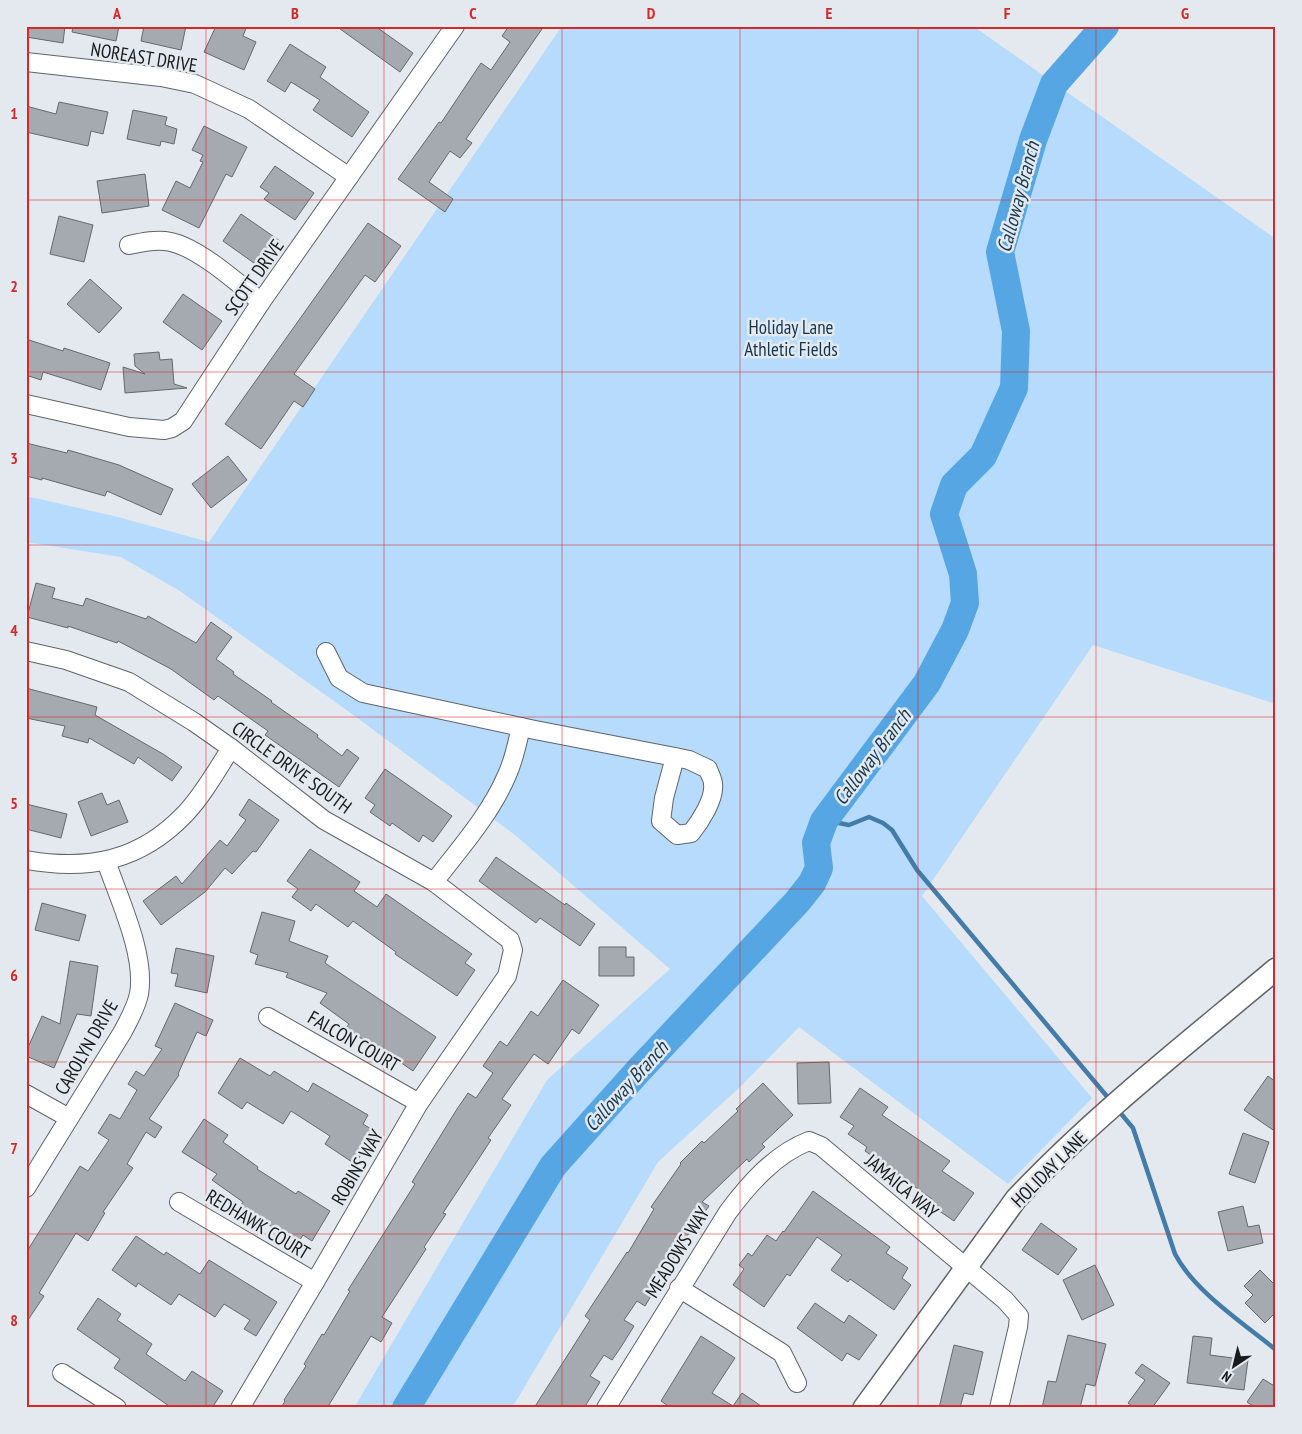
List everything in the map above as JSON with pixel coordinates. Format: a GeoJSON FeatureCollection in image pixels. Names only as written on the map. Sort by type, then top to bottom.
{"type":"FeatureCollection","features":[{"type":"Feature","properties":{"kind":"street","name":"SCOTT DRIVE"},"geometry":{"type":"LineString","coordinates":[[26,404],[129,427],[164,430],[172,428],[183,421],[261,302],[349,177],[447,29]]}},
{"type":"Feature","properties":{"kind":"street","name":"NOREAST DRIVE"},"geometry":{"type":"LineString","coordinates":[[26,62],[161,77],[195,84],[249,109],[349,177]]}},
{"type":"Feature","properties":{"kind":"street"},"geometry":{"type":"LineString","coordinates":[[129,245],[150,240],[172,242],[179,245],[212,263],[261,302]]}},
{"type":"Feature","properties":{"kind":"street","name":"CIRCLE DRIVE SOUTH"},"geometry":{"type":"LineString","coordinates":[[26,650],[66,660],[129,682],[194,722],[231,748],[324,820],[434,882],[510,940],[513,950]]}},
{"type":"Feature","properties":{"kind":"street"},"geometry":{"type":"LineString","coordinates":[[326,652],[339,678],[364,693],[521,727],[675,757]]}},
{"type":"Feature","properties":{"kind":"street"},"geometry":{"type":"LineString","coordinates":[[434,882],[495,800],[515,754],[521,727]]}},
{"type":"Feature","properties":{"kind":"street"},"geometry":{"type":"LineString","coordinates":[[26,860],[81,864],[106,861],[129,854],[166,831],[185,813],[200,795],[231,748]]}},
{"type":"Feature","properties":{"kind":"street","name":"CAROLYN DRIVE"},"geometry":{"type":"LineString","coordinates":[[26,1188],[135,1009],[139,992],[138,954],[106,861]]}},
{"type":"Feature","properties":{"kind":"street","name":"ROBINS WAY"},"geometry":{"type":"LineString","coordinates":[[240,1408],[316,1282],[418,1102],[507,976],[513,950]]}},
{"type":"Feature","properties":{"kind":"street","name":"HOLIDAY LANE"},"geometry":{"type":"LineString","coordinates":[[864,1408],[1016,1199],[1042,1171],[1121,1099],[1276,968]]}},
{"type":"Feature","properties":{"kind":"street","name":"FALCON COURT"},"geometry":{"type":"LineString","coordinates":[[268,1017],[418,1102]]}},
{"type":"Feature","properties":{"kind":"street"},"geometry":{"type":"LineString","coordinates":[[26,1094],[69,1118]]}},
{"type":"Feature","properties":{"kind":"street","name":"JAMAICA WAY"},"geometry":{"type":"LineString","coordinates":[[809,1140],[821,1146],[1005,1300],[1019,1316],[999,1408]]}},
{"type":"Feature","properties":{"kind":"street","name":"MEADOWS WAY"},"geometry":{"type":"LineString","coordinates":[[606,1408],[679,1288],[744,1190],[769,1166],[797,1145],[809,1140]]}},
{"type":"Feature","properties":{"kind":"street","name":"REDHAWK COURT"},"geometry":{"type":"LineString","coordinates":[[179,1202],[316,1282]]}},
{"type":"Feature","properties":{"kind":"street"},"geometry":{"type":"LineString","coordinates":[[679,1288],[782,1353],[797,1383]]}},
{"type":"Feature","properties":{"kind":"street"},"geometry":{"type":"LineString","coordinates":[[62,1373],[117,1408]]}},
{"type":"Feature","properties":{"kind":"green space","name":"Holiday Lane Athletic Fields"},"geometry":{"type":"Polygon","coordinates":[[[562,26],[973,26],[1276,239],[1276,704],[1093,645],[922,896],[1092,1098],[1008,1184],[799,1027],[740,1087],[658,1162],[512,1408],[354,1408],[547,1080],[670,969],[515,835],[352,714],[180,591],[121,557],[26,542],[26,496],[118,517],[209,542],[562,26]]]}},
{"type":"Feature","properties":{"kind":"building"},"geometry":{"type":"Polygon","coordinates":[[[26,26],[65,26],[63,43],[26,37],[26,26]]]}},
{"type":"Feature","properties":{"kind":"building"},"geometry":{"type":"Polygon","coordinates":[[[73,26],[119,26],[116,41],[72,32],[73,26]]]}},
{"type":"Feature","properties":{"kind":"building"},"geometry":{"type":"Polygon","coordinates":[[[144,26],[186,26],[181,50],[141,41],[144,26]]]}},
{"type":"Feature","properties":{"kind":"building"},"geometry":{"type":"Polygon","coordinates":[[[216,26],[247,26],[243,36],[256,42],[244,70],[204,52],[216,26]]]}},
{"type":"Feature","properties":{"kind":"building"},"geometry":{"type":"Polygon","coordinates":[[[336,26],[375,26],[413,53],[400,72],[336,26]]]}},
{"type":"Feature","properties":{"kind":"building"},"geometry":{"type":"Polygon","coordinates":[[[509,26],[544,26],[466,139],[472,143],[460,158],[450,151],[429,182],[453,199],[445,212],[398,179],[439,122],[441,123],[481,63],[491,70],[510,42],[502,36],[509,26]]]}},
{"type":"Feature","properties":{"kind":"building"},"geometry":{"type":"Polygon","coordinates":[[[290,44],[326,67],[320,77],[369,112],[352,137],[313,110],[320,100],[291,82],[285,92],[267,81],[290,44]]]}},
{"type":"Feature","properties":{"kind":"building"},"geometry":{"type":"Polygon","coordinates":[[[59,102],[108,112],[103,134],[91,131],[88,146],[26,132],[26,106],[56,114],[59,102]]]}},
{"type":"Feature","properties":{"kind":"building"},"geometry":{"type":"Polygon","coordinates":[[[133,110],[167,117],[165,125],[177,129],[174,144],[161,141],[160,146],[127,139],[133,110]]]}},
{"type":"Feature","properties":{"kind":"building"},"geometry":{"type":"Polygon","coordinates":[[[204,126],[247,147],[232,177],[226,174],[199,228],[162,210],[176,181],[190,188],[203,162],[200,161],[203,155],[192,150],[204,126]]]}},
{"type":"Feature","properties":{"kind":"building"},"geometry":{"type":"Polygon","coordinates":[[[275,166],[314,193],[295,220],[264,199],[269,193],[260,187],[275,166]]]}},
{"type":"Feature","properties":{"kind":"building"},"geometry":{"type":"Polygon","coordinates":[[[145,174],[149,206],[102,213],[97,181],[145,174]]]}},
{"type":"Feature","properties":{"kind":"building"},"geometry":{"type":"Polygon","coordinates":[[[241,214],[280,241],[261,268],[223,241],[241,214]]]}},
{"type":"Feature","properties":{"kind":"building"},"geometry":{"type":"Polygon","coordinates":[[[59,216],[93,225],[84,262],[50,254],[59,216]]]}},
{"type":"Feature","properties":{"kind":"building"},"geometry":{"type":"Polygon","coordinates":[[[368,223],[401,246],[375,282],[365,275],[294,374],[315,389],[303,407],[294,401],[261,449],[225,424],[368,223]]]}},
{"type":"Feature","properties":{"kind":"building"},"geometry":{"type":"Polygon","coordinates":[[[90,279],[122,308],[99,333],[67,304],[90,279]]]}},
{"type":"Feature","properties":{"kind":"building"},"geometry":{"type":"Polygon","coordinates":[[[183,294],[222,321],[202,350],[163,322],[183,294]]]}},
{"type":"Feature","properties":{"kind":"building"},"geometry":{"type":"Polygon","coordinates":[[[26,339],[63,351],[64,348],[110,363],[101,390],[43,372],[41,380],[26,375],[26,339]]]}},
{"type":"Feature","properties":{"kind":"building"},"geometry":{"type":"Polygon","coordinates":[[[159,352],[160,360],[172,359],[174,384],[187,388],[125,393],[123,367],[145,374],[135,366],[134,354],[159,352]]]}},
{"type":"Feature","properties":{"kind":"building"},"geometry":{"type":"Polygon","coordinates":[[[26,443],[67,453],[68,450],[119,465],[173,489],[161,515],[107,491],[105,496],[42,478],[42,480],[26,476],[26,443]]]}},
{"type":"Feature","properties":{"kind":"building"},"geometry":{"type":"Polygon","coordinates":[[[228,456],[247,480],[211,508],[192,484],[228,456]]]}},
{"type":"Feature","properties":{"kind":"building"},"geometry":{"type":"Polygon","coordinates":[[[36,583],[55,588],[52,598],[83,606],[86,598],[146,619],[148,616],[196,643],[211,622],[232,637],[216,659],[234,672],[233,674],[318,735],[317,737],[342,756],[347,749],[359,758],[339,787],[265,735],[268,731],[218,696],[214,700],[171,669],[118,641],[117,643],[68,626],[68,628],[27,617],[36,583]]]}},
{"type":"Feature","properties":{"kind":"building"},"geometry":{"type":"Polygon","coordinates":[[[26,688],[97,707],[95,715],[182,767],[172,781],[138,757],[134,764],[89,738],[88,743],[62,736],[65,726],[26,718],[26,688]]]}},
{"type":"Feature","properties":{"kind":"building"},"geometry":{"type":"Polygon","coordinates":[[[385,769],[452,816],[433,842],[423,835],[419,842],[392,823],[390,826],[370,812],[375,805],[365,798],[385,769]]]}},
{"type":"Feature","properties":{"kind":"building"},"geometry":{"type":"Polygon","coordinates":[[[102,793],[107,805],[119,800],[128,822],[91,836],[78,802],[102,793]]]}},
{"type":"Feature","properties":{"kind":"building"},"geometry":{"type":"Polygon","coordinates":[[[249,799],[279,820],[256,852],[253,851],[232,874],[225,868],[205,892],[161,925],[143,901],[176,876],[182,884],[220,840],[227,846],[246,820],[239,815],[249,799]]]}},
{"type":"Feature","properties":{"kind":"building"},"geometry":{"type":"Polygon","coordinates":[[[26,804],[67,814],[61,838],[26,829],[26,804]]]}},
{"type":"Feature","properties":{"kind":"building"},"geometry":{"type":"Polygon","coordinates":[[[310,849],[360,882],[354,891],[377,907],[386,894],[472,954],[465,963],[475,970],[457,996],[395,954],[396,952],[353,921],[348,927],[316,904],[311,911],[292,897],[298,889],[287,881],[310,849]]]}},
{"type":"Feature","properties":{"kind":"building"},"geometry":{"type":"Polygon","coordinates":[[[496,857],[595,924],[580,946],[540,918],[536,923],[479,881],[496,857]]]}},
{"type":"Feature","properties":{"kind":"building"},"geometry":{"type":"Polygon","coordinates":[[[42,903],[86,915],[79,941],[35,930],[42,903]]]}},
{"type":"Feature","properties":{"kind":"building"},"geometry":{"type":"Polygon","coordinates":[[[262,912],[295,921],[289,941],[328,956],[325,963],[436,1037],[413,1071],[367,1039],[365,1041],[346,1028],[349,1024],[320,1003],[327,993],[286,977],[288,973],[255,964],[258,955],[250,952],[262,912]]]}},
{"type":"Feature","properties":{"kind":"building"},"geometry":{"type":"Polygon","coordinates":[[[599,947],[626,947],[626,957],[634,957],[634,976],[599,976],[599,947]]]}},
{"type":"Feature","properties":{"kind":"building"},"geometry":{"type":"Polygon","coordinates":[[[176,948],[214,956],[207,993],[175,986],[178,974],[171,973],[176,948]]]}},
{"type":"Feature","properties":{"kind":"building"},"geometry":{"type":"Polygon","coordinates":[[[70,961],[98,966],[91,1016],[77,1014],[54,1068],[26,1056],[26,1052],[42,1016],[60,1024],[70,961]]]}},
{"type":"Feature","properties":{"kind":"building"},"geometry":{"type":"Polygon","coordinates":[[[563,980],[599,1005],[579,1034],[572,1029],[548,1064],[534,1054],[502,1099],[511,1105],[488,1138],[491,1140],[443,1213],[446,1214],[424,1247],[426,1249],[382,1317],[392,1323],[381,1342],[371,1336],[327,1408],[281,1408],[284,1400],[306,1366],[304,1364],[322,1334],[324,1335],[350,1291],[348,1290],[415,1184],[412,1182],[457,1109],[468,1093],[476,1098],[493,1073],[483,1066],[500,1041],[507,1046],[531,1011],[538,1016],[563,980]]]}},
{"type":"Feature","properties":{"kind":"building"},"geometry":{"type":"Polygon","coordinates":[[[175,1003],[213,1020],[206,1036],[197,1032],[179,1075],[149,1119],[162,1127],[155,1138],[146,1132],[127,1164],[133,1168],[103,1212],[105,1213],[88,1241],[76,1233],[39,1293],[44,1296],[26,1323],[26,1253],[80,1166],[88,1171],[109,1140],[98,1133],[110,1114],[120,1119],[137,1090],[128,1084],[136,1071],[144,1076],[162,1049],[155,1046],[175,1003]]]}},
{"type":"Feature","properties":{"kind":"building"},"geometry":{"type":"Polygon","coordinates":[[[240,1058],[270,1076],[274,1071],[308,1092],[313,1083],[368,1115],[363,1124],[376,1132],[355,1164],[325,1144],[330,1136],[291,1111],[283,1124],[247,1102],[242,1109],[218,1093],[240,1058]]]}},
{"type":"Feature","properties":{"kind":"building"},"geometry":{"type":"Polygon","coordinates":[[[829,1062],[831,1103],[798,1104],[797,1063],[829,1062]]]}},
{"type":"Feature","properties":{"kind":"building"},"geometry":{"type":"Polygon","coordinates":[[[1268,1076],[1276,1082],[1276,1132],[1244,1110],[1268,1076]]]}},
{"type":"Feature","properties":{"kind":"building"},"geometry":{"type":"Polygon","coordinates":[[[763,1083],[793,1115],[762,1144],[765,1147],[749,1162],[747,1159],[702,1202],[709,1206],[695,1223],[645,1306],[637,1301],[624,1320],[634,1326],[621,1347],[612,1360],[604,1355],[590,1376],[600,1382],[584,1408],[534,1408],[590,1320],[585,1316],[628,1253],[654,1209],[651,1207],[680,1163],[702,1141],[704,1143],[738,1111],[736,1109],[763,1083]]]}},
{"type":"Feature","properties":{"kind":"building"},"geometry":{"type":"Polygon","coordinates":[[[860,1088],[888,1107],[882,1115],[950,1161],[942,1171],[974,1193],[954,1221],[929,1204],[932,1199],[865,1151],[867,1147],[848,1134],[854,1126],[840,1117],[860,1088]]]}},
{"type":"Feature","properties":{"kind":"building"},"geometry":{"type":"Polygon","coordinates":[[[204,1119],[228,1135],[223,1142],[258,1167],[257,1169],[296,1194],[298,1191],[330,1211],[312,1241],[303,1235],[298,1243],[240,1207],[243,1202],[212,1180],[217,1174],[182,1152],[204,1119]]]}},
{"type":"Feature","properties":{"kind":"building"},"geometry":{"type":"Polygon","coordinates":[[[1243,1133],[1269,1142],[1255,1183],[1229,1174],[1243,1133]]]}},
{"type":"Feature","properties":{"kind":"building"},"geometry":{"type":"Polygon","coordinates":[[[813,1191],[890,1247],[886,1253],[908,1268],[902,1278],[911,1285],[894,1310],[850,1279],[848,1282],[831,1270],[842,1255],[817,1237],[790,1276],[787,1274],[764,1307],[733,1285],[744,1269],[739,1265],[748,1253],[752,1256],[767,1235],[776,1241],[813,1191]]]}},
{"type":"Feature","properties":{"kind":"building"},"geometry":{"type":"Polygon","coordinates":[[[1243,1206],[1248,1227],[1259,1225],[1263,1243],[1228,1251],[1218,1212],[1243,1206]]]}},
{"type":"Feature","properties":{"kind":"building"},"geometry":{"type":"Polygon","coordinates":[[[1041,1223],[1077,1249],[1058,1275],[1022,1250],[1041,1223]]]}},
{"type":"Feature","properties":{"kind":"building"},"geometry":{"type":"Polygon","coordinates":[[[136,1236],[164,1255],[166,1252],[200,1274],[209,1260],[277,1302],[256,1336],[244,1329],[250,1320],[224,1304],[215,1317],[179,1294],[171,1305],[138,1283],[136,1287],[112,1270],[136,1236]]]}},
{"type":"Feature","properties":{"kind":"building"},"geometry":{"type":"Polygon","coordinates":[[[1095,1265],[1114,1305],[1082,1320],[1063,1280],[1095,1265]]]}},
{"type":"Feature","properties":{"kind":"building"},"geometry":{"type":"Polygon","coordinates":[[[1260,1270],[1276,1286],[1276,1312],[1265,1323],[1245,1303],[1253,1295],[1244,1286],[1260,1270]]]}},
{"type":"Feature","properties":{"kind":"building"},"geometry":{"type":"Polygon","coordinates":[[[98,1298],[121,1314],[117,1320],[152,1344],[146,1354],[185,1381],[192,1371],[223,1391],[212,1408],[172,1408],[114,1368],[120,1359],[77,1329],[98,1298]]]}},
{"type":"Feature","properties":{"kind":"building"},"geometry":{"type":"Polygon","coordinates":[[[815,1303],[844,1323],[849,1315],[877,1335],[859,1360],[847,1353],[842,1361],[797,1328],[815,1303]]]}},
{"type":"Feature","properties":{"kind":"building"},"geometry":{"type":"Polygon","coordinates":[[[1068,1335],[1106,1344],[1095,1386],[1086,1384],[1080,1408],[1042,1408],[1048,1381],[1056,1382],[1068,1335]]]}},
{"type":"Feature","properties":{"kind":"building"},"geometry":{"type":"Polygon","coordinates":[[[701,1336],[735,1358],[712,1393],[733,1406],[742,1393],[764,1408],[671,1408],[661,1401],[701,1336]]]}},
{"type":"Feature","properties":{"kind":"building"},"geometry":{"type":"Polygon","coordinates":[[[1193,1336],[1212,1338],[1210,1355],[1248,1360],[1244,1390],[1187,1383],[1193,1336]]]}},
{"type":"Feature","properties":{"kind":"building"},"geometry":{"type":"Polygon","coordinates":[[[954,1345],[983,1352],[973,1395],[964,1393],[960,1408],[939,1408],[954,1345]]]}},
{"type":"Feature","properties":{"kind":"building"},"geometry":{"type":"Polygon","coordinates":[[[1142,1364],[1170,1383],[1152,1408],[1135,1408],[1128,1403],[1145,1380],[1135,1373],[1142,1364]]]}},
{"type":"Feature","properties":{"kind":"building"},"geometry":{"type":"Polygon","coordinates":[[[1263,1379],[1276,1387],[1276,1408],[1256,1408],[1247,1402],[1263,1379]]]}},
{"type":"Feature","properties":{"kind":"waterway","name":"Calloway Branch"},"geometry":{"type":"LineString","coordinates":[[406,1408],[553,1166],[639,1070],[797,902],[812,883],[819,868],[816,843],[824,821],[927,683],[955,630],[965,603],[963,574],[944,514],[954,485],[983,456],[1014,388],[1016,331],[1000,252],[1033,140],[1054,84],[1105,26]]}},
{"type":"Feature","properties":{"kind":"waterway"},"geometry":{"type":"LineString","coordinates":[[832,809],[839,823],[849,825],[869,817],[883,823],[892,830],[917,870],[1110,1100]]}},
{"type":"Feature","properties":{"kind":"waterway"},"geometry":{"type":"LineString","coordinates":[[1118,1110],[1133,1128],[1175,1254],[1183,1268],[1220,1306],[1276,1350]]}}]}
